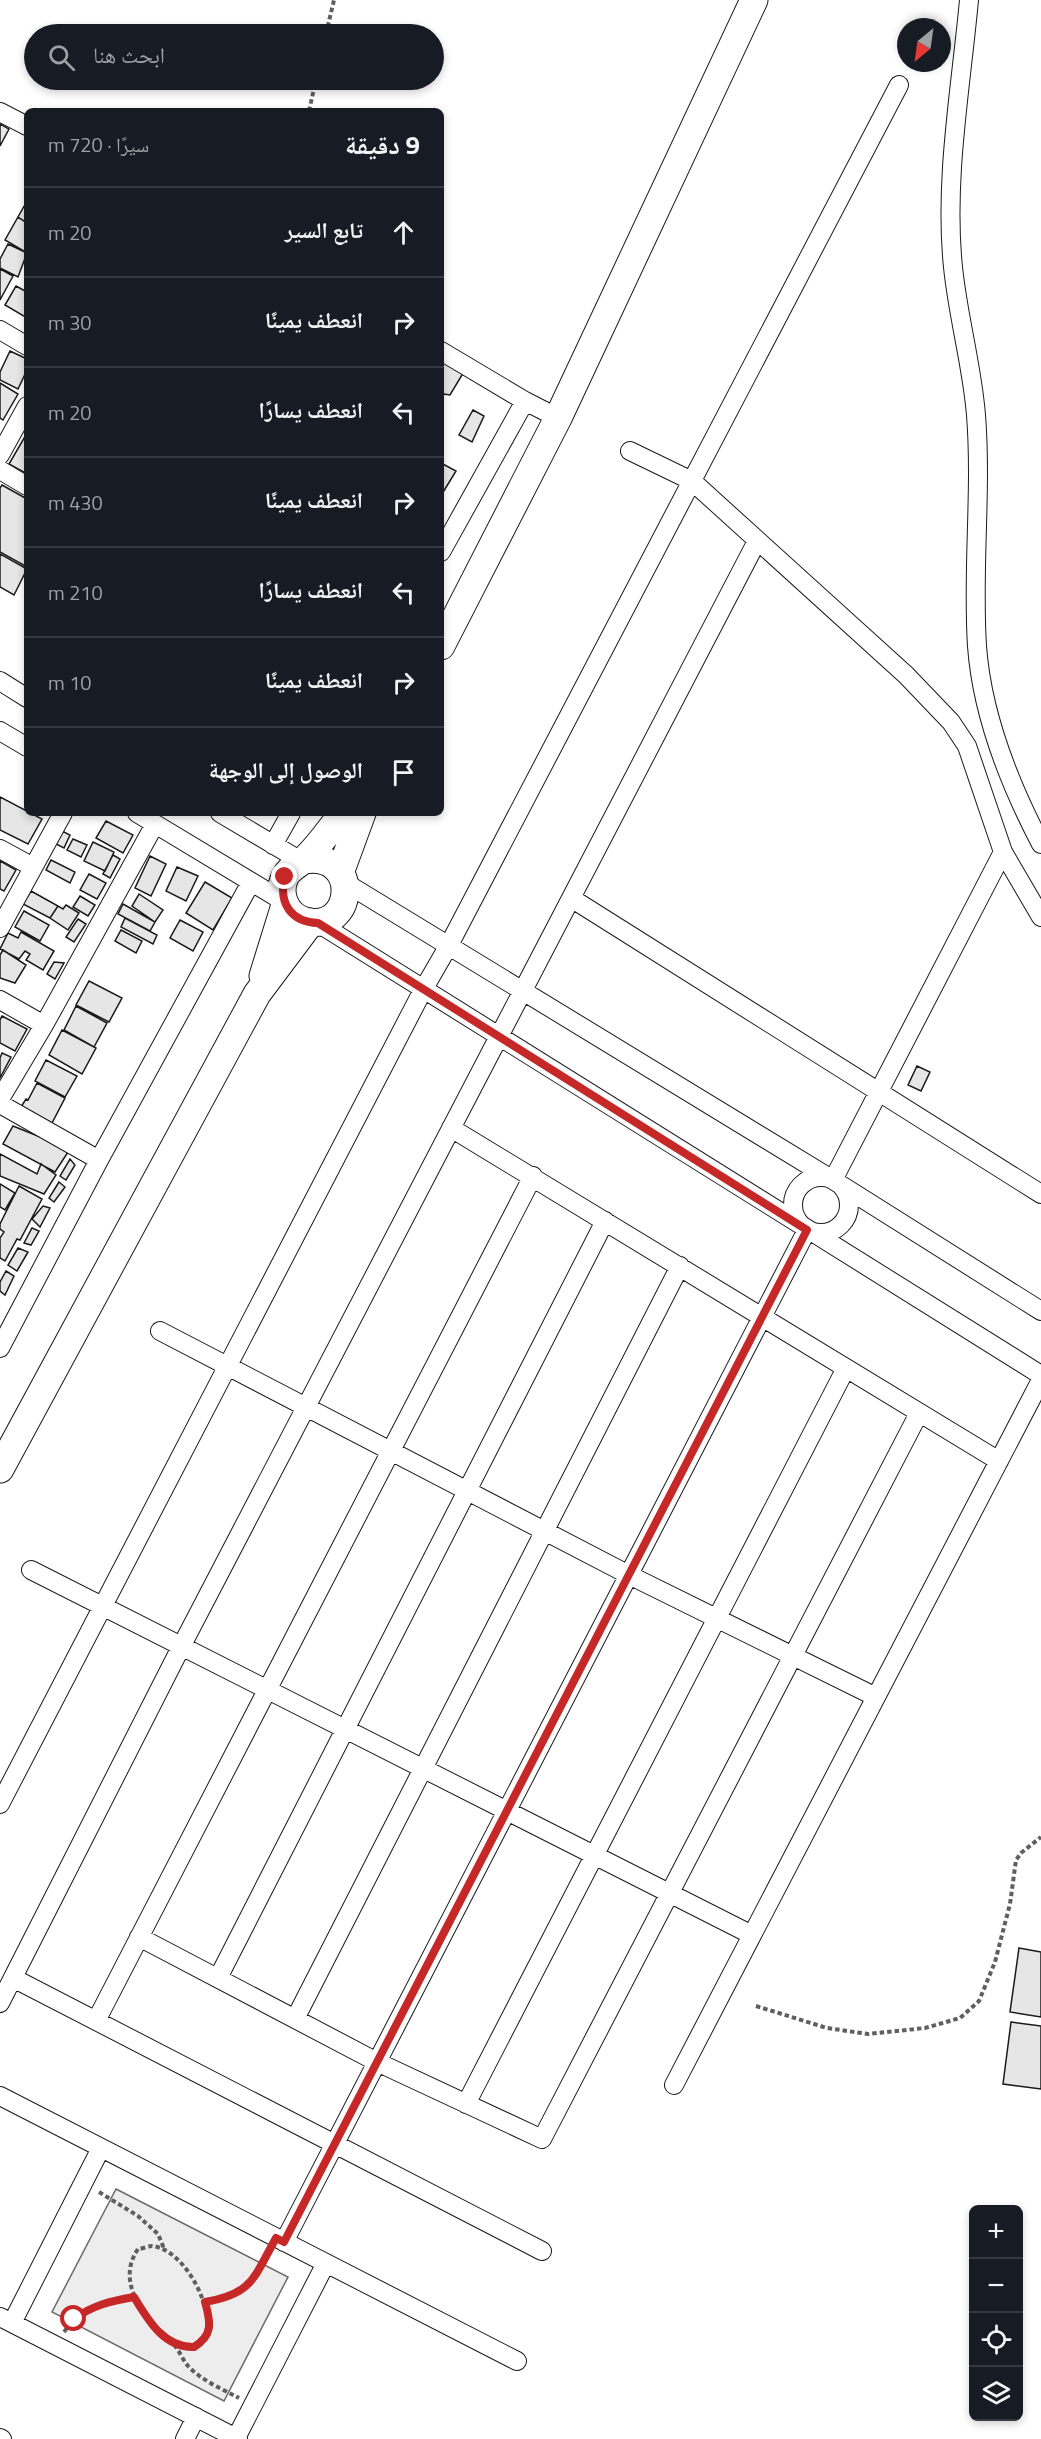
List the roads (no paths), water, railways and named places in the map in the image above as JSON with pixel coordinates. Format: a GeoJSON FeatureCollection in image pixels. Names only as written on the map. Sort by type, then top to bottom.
{"type":"FeatureCollection","features":[{"type":"Feature","properties":{"kind":"main road"},"geometry":{"type":"LineString","coordinates":[[444,640],[558,418],[754,0]]}},
{"type":"Feature","properties":{"kind":"main road"},"geometry":{"type":"LineString","coordinates":[[314,923],[300,920],[291,914],[284,903],[282,889],[285,877],[341,816]]}},
{"type":"Feature","properties":{"kind":"main road"},"geometry":{"type":"LineString","coordinates":[[342,878],[361,816]]}},
{"type":"Feature","properties":{"kind":"main road"},"geometry":{"type":"LineString","coordinates":[[0,1469],[257,994],[314,923],[337,913],[343,903],[346,892],[342,878],[324,861],[314,859],[302,861]]}},
{"type":"Feature","properties":{"kind":"main road"},"geometry":{"type":"LineString","coordinates":[[257,994],[284,903]]}},
{"type":"Feature","properties":{"kind":"street"},"geometry":{"type":"LineString","coordinates":[[969,0],[952,173],[951,217],[953,267],[976,415],[977,648],[984,689],[1005,767],[1041,844]]}},
{"type":"Feature","properties":{"kind":"street"},"geometry":{"type":"LineString","coordinates":[[0,1804],[423,990],[449,945],[899,85]]}},
{"type":"Feature","properties":{"kind":"street"},"geometry":{"type":"LineString","coordinates":[[0,112],[24,124]]}},
{"type":"Feature","properties":{"kind":"street"},"geometry":{"type":"LineString","coordinates":[[0,330],[24,344]]}},
{"type":"Feature","properties":{"kind":"street"},"geometry":{"type":"LineString","coordinates":[[444,353],[558,418]]}},
{"type":"Feature","properties":{"kind":"street"},"geometry":{"type":"LineString","coordinates":[[444,547],[525,401]]}},
{"type":"Feature","properties":{"kind":"street"},"geometry":{"type":"LineString","coordinates":[[0,455],[24,411]]}},
{"type":"Feature","properties":{"kind":"street"},"geometry":{"type":"LineString","coordinates":[[630,451],[692,481],[906,675],[951,722],[967,746],[1003,852],[1041,917]]}},
{"type":"Feature","properties":{"kind":"street"},"geometry":{"type":"LineString","coordinates":[[0,470],[24,484]]}},
{"type":"Feature","properties":{"kind":"street"},"geometry":{"type":"LineString","coordinates":[[0,2003],[181,1647],[757,541]]}},
{"type":"Feature","properties":{"kind":"street"},"geometry":{"type":"LineString","coordinates":[[0,681],[24,696]]}},
{"type":"Feature","properties":{"kind":"street"},"geometry":{"type":"LineString","coordinates":[[0,731],[24,745]]}},
{"type":"Feature","properties":{"kind":"street"},"geometry":{"type":"LineString","coordinates":[[0,928],[61,816]]}},
{"type":"Feature","properties":{"kind":"street"},"geometry":{"type":"LineString","coordinates":[[142,816],[284,903]]}},
{"type":"Feature","properties":{"kind":"street"},"geometry":{"type":"LineString","coordinates":[[225,816],[302,861]]}},
{"type":"Feature","properties":{"kind":"street"},"geometry":{"type":"LineString","coordinates":[[273,845],[289,816]]}},
{"type":"Feature","properties":{"kind":"street"},"geometry":{"type":"LineString","coordinates":[[99,1160],[0,1102],[155,824]]}},
{"type":"Feature","properties":{"kind":"street"},"geometry":{"type":"LineString","coordinates":[[0,849],[33,867]]}},
{"type":"Feature","properties":{"kind":"street"},"geometry":{"type":"LineString","coordinates":[[833,1180],[1003,852]]}},
{"type":"Feature","properties":{"kind":"street"},"geometry":{"type":"LineString","coordinates":[[342,878],[833,1180],[1041,1311]]}},
{"type":"Feature","properties":{"kind":"street"},"geometry":{"type":"LineString","coordinates":[[2,1341],[251,882]]}},
{"type":"Feature","properties":{"kind":"street"},"geometry":{"type":"LineString","coordinates":[[571,898],[1041,1194]]}},
{"type":"Feature","properties":{"kind":"street"},"geometry":{"type":"LineString","coordinates":[[314,923],[1041,1375]]}},
{"type":"Feature","properties":{"kind":"street"},"geometry":{"type":"LineString","coordinates":[[0,1000],[44,1025]]}},
{"type":"Feature","properties":{"kind":"street"},"geometry":{"type":"LineString","coordinates":[[451,1128],[999,1461]]}},
{"type":"Feature","properties":{"kind":"street"},"geometry":{"type":"LineString","coordinates":[[96,2021],[533,1176]]}},
{"type":"Feature","properties":{"kind":"street"},"geometry":{"type":"LineString","coordinates":[[814,1178],[833,1180],[846,1192],[849,1210],[846,1219],[833,1231],[815,1234],[807,1230],[794,1216],[794,1197],[805,1181],[814,1178]]}},
{"type":"Feature","properties":{"kind":"street"},"geometry":{"type":"LineString","coordinates":[[218,1978],[605,1221]]}},
{"type":"Feature","properties":{"kind":"street"},"geometry":{"type":"LineString","coordinates":[[280,2240],[377,2062],[807,1230]]}},
{"type":"Feature","properties":{"kind":"street"},"geometry":{"type":"LineString","coordinates":[[295,2019],[680,1266]]}},
{"type":"Feature","properties":{"kind":"street"},"geometry":{"type":"LineString","coordinates":[[160,1331],[629,1575],[876,1697]]}},
{"type":"Feature","properties":{"kind":"street"},"geometry":{"type":"LineString","coordinates":[[466,2104],[846,1368]]}},
{"type":"Feature","properties":{"kind":"street"},"geometry":{"type":"LineString","coordinates":[[674,2085],[1041,1380]]}},
{"type":"Feature","properties":{"kind":"street"},"geometry":{"type":"LineString","coordinates":[[139,1937],[377,2062],[542,2139],[919,1413]]}},
{"type":"Feature","properties":{"kind":"street"},"geometry":{"type":"LineString","coordinates":[[31,1570],[752,1935]]}},
{"type":"Feature","properties":{"kind":"street"},"geometry":{"type":"LineString","coordinates":[[13,1978],[542,2252]]}},
{"type":"Feature","properties":{"kind":"street"},"geometry":{"type":"LineString","coordinates":[[0,2096],[517,2361]]}},
{"type":"Feature","properties":{"kind":"street"},"geometry":{"type":"LineString","coordinates":[[101,2148],[6,2320],[237,2438],[326,2263]]}},
{"type":"Feature","properties":{"kind":"street"},"geometry":{"type":"LineString","coordinates":[[184,2439],[196,2417]]}}]}
